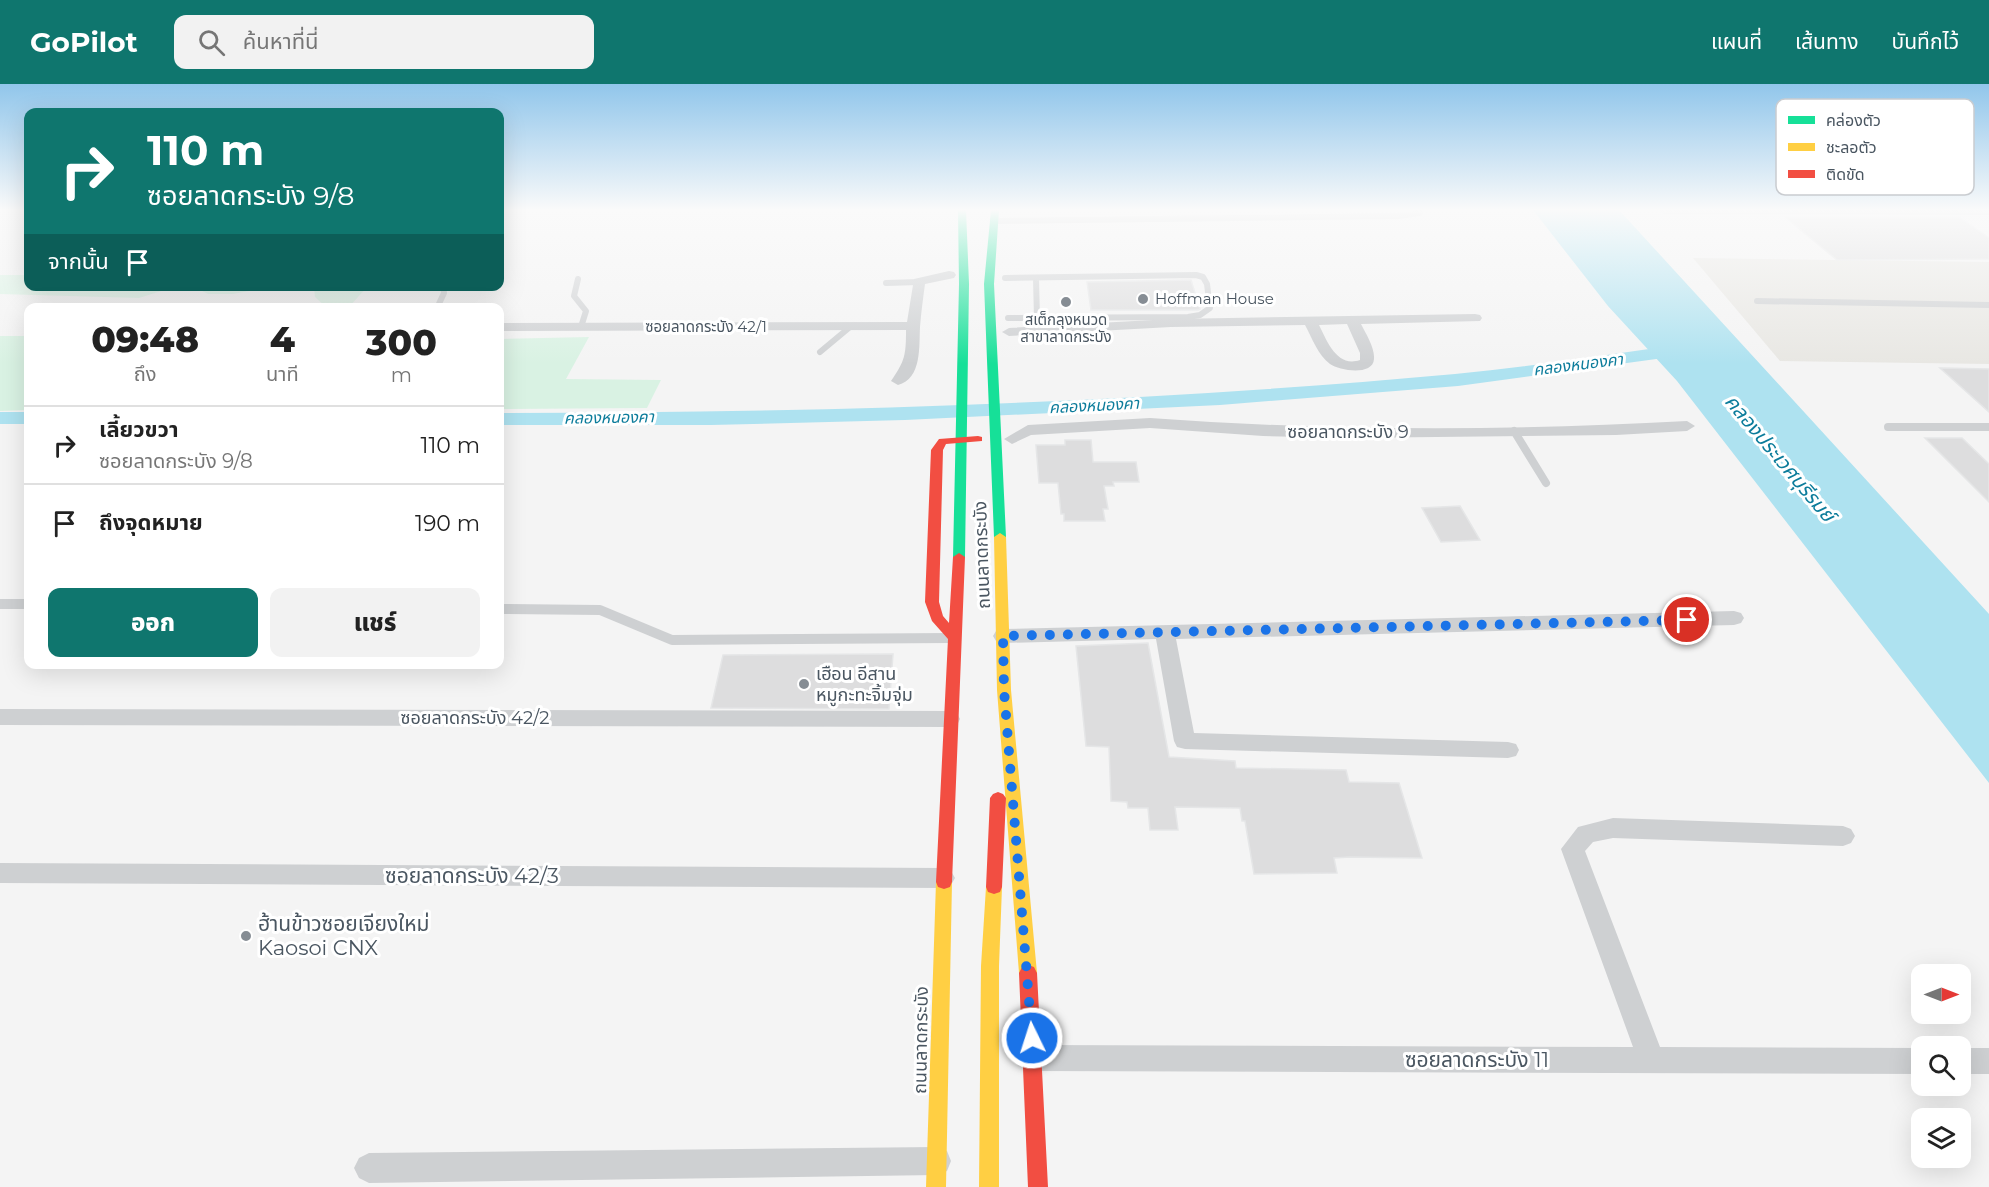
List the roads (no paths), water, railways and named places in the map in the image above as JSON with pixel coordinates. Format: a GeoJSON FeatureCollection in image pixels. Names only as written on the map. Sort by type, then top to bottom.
{"type":"FeatureCollection","features":[{"type":"Feature","properties":{"kind":"main road"},"geometry":{"type":"LineString","coordinates":[[949,281],[950,261]]}},
{"type":"Feature","properties":{"kind":"main road","name":"ถนนลาดกระบัง"},"geometry":{"type":"LineString","coordinates":[[936,1174],[943,878],[960,530],[962,261]]}},
{"type":"Feature","properties":{"kind":"main road","name":"ถนนลาดกระบัง"},"geometry":{"type":"LineString","coordinates":[[991,261],[989,285],[1000,528],[1004,690],[1033,1058],[1038,1187]]}},
{"type":"Feature","properties":{"kind":"main road"},"geometry":{"type":"LineString","coordinates":[[1003,261],[1005,283]]}},
{"type":"Feature","properties":{"kind":"main road"},"geometry":{"type":"LineString","coordinates":[[950,379],[1009,377]]}},
{"type":"Feature","properties":{"kind":"main road"},"geometry":{"type":"LineString","coordinates":[[955,638],[939,623],[933,611],[932,602],[937,450],[940,444],[951,439],[1012,445]]}},
{"type":"Feature","properties":{"kind":"main road"},"geometry":{"type":"LineString","coordinates":[[1002,629],[1016,585]]}},
{"type":"Feature","properties":{"kind":"main road"},"geometry":{"type":"LineString","coordinates":[[989,1187],[990,966],[1004,690]]}},
{"type":"Feature","properties":{"kind":"street"},"geometry":{"type":"LineString","coordinates":[[898,381],[909,367],[913,356],[913,326],[919,282],[949,281]]}},
{"type":"Feature","properties":{"kind":"street"},"geometry":{"type":"LineString","coordinates":[[1008,325],[1475,318]]}},
{"type":"Feature","properties":{"kind":"street"},"geometry":{"type":"LineString","coordinates":[[1311,321],[1330,359],[1350,367],[1367,362],[1367,353],[1353,321]]}},
{"type":"Feature","properties":{"kind":"street","name":"ซอยลาดกระบัง 42/1"},"geometry":{"type":"LineString","coordinates":[[504,327],[913,326]]}},
{"type":"Feature","properties":{"kind":"street","name":"ซอยลาดกระบัง 9"},"geometry":{"type":"LineString","coordinates":[[1012,445],[1028,430],[1150,423],[1275,432],[1651,429],[1687,426]]}},
{"type":"Feature","properties":{"kind":"street"},"geometry":{"type":"LineString","coordinates":[[1002,629],[1165,633],[1734,618]]}},
{"type":"Feature","properties":{"kind":"street"},"geometry":{"type":"LineString","coordinates":[[1165,633],[1185,741],[1508,750]]}},
{"type":"Feature","properties":{"kind":"street","name":"ซอยลาดกระบัง 42/2"},"geometry":{"type":"LineString","coordinates":[[0,717],[950,719]]}},
{"type":"Feature","properties":{"kind":"street"},"geometry":{"type":"LineString","coordinates":[[1652,1061],[1584,884],[1573,849],[1586,834],[1613,828],[1843,836]]}},
{"type":"Feature","properties":{"kind":"street","name":"ซอยลาดกระบัง 42/3"},"geometry":{"type":"LineString","coordinates":[[0,873],[943,878]]}},
{"type":"Feature","properties":{"kind":"street","name":"ซอยลาดกระบัง 11"},"geometry":{"type":"LineString","coordinates":[[1033,1058],[1911,1061]]}},
{"type":"Feature","properties":{"kind":"street"},"geometry":{"type":"LineString","coordinates":[[369,1168],[936,1174]]}},
{"type":"Feature","properties":{"kind":"lane"},"geometry":{"type":"LineString","coordinates":[[1005,283],[1036,279],[1196,275],[1203,277],[1207,284],[1210,308],[1200,315],[1188,317],[1037,318],[1008,325]]}},
{"type":"Feature","properties":{"kind":"lane"},"geometry":{"type":"LineString","coordinates":[[578,279],[574,296],[586,311],[581,327]]}},
{"type":"Feature","properties":{"kind":"lane"},"geometry":{"type":"LineString","coordinates":[[1036,279],[1037,318]]}},
{"type":"Feature","properties":{"kind":"lane"},"geometry":{"type":"LineString","coordinates":[[886,283],[919,282]]}},
{"type":"Feature","properties":{"kind":"lane"},"geometry":{"type":"LineString","coordinates":[[1756,301],[1989,305]]}},
{"type":"Feature","properties":{"kind":"lane"},"geometry":{"type":"LineString","coordinates":[[819,352],[850,327]]}},
{"type":"Feature","properties":{"kind":"lane"},"geometry":{"type":"LineString","coordinates":[[1888,427],[1989,427]]}},
{"type":"Feature","properties":{"kind":"lane"},"geometry":{"type":"LineString","coordinates":[[1514,430],[1546,483]]}},
{"type":"Feature","properties":{"kind":"lane"},"geometry":{"type":"LineString","coordinates":[[0,604],[24,604]]}},
{"type":"Feature","properties":{"kind":"lane"},"geometry":{"type":"LineString","coordinates":[[504,609],[600,610],[672,640],[955,638]]}},
{"type":"Feature","properties":{"kind":"water","name":"คลองประเวศบุรีรมย์"},"geometry":{"type":"Polygon","coordinates":[[[1573,261],[1666,261],[1989,614],[1989,783],[1677,381],[1608,306],[1573,261]]]}},
{"type":"Feature","properties":{"kind":"waterway","name":"คลองหนองคา"},"geometry":{"type":"LineString","coordinates":[[504,419],[711,419],[905,414],[1220,399],[1458,380],[1686,350]]}},
{"type":"Feature","properties":{"kind":"waterway","name":"คลองหนองคา"},"geometry":{"type":"LineString","coordinates":[[0,418],[24,418]]}},
{"type":"Feature","properties":{"kind":"place","name":"Hoffman House"},"geometry":{"type":"Point","coordinates":[1143,299]}},
{"type":"Feature","properties":{"kind":"place","name":"สเต็กลุงหนวด สาขาลาดกระบัง"},"geometry":{"type":"Point","coordinates":[1066,302]}},
{"type":"Feature","properties":{"kind":"place","name":"เฮือน อีสาน หมูกะทะจิ้มจุ่ม"},"geometry":{"type":"Point","coordinates":[804,684]}},
{"type":"Feature","properties":{"kind":"place","name":"ฮ้านข้าวซอยเจียงใหม่ Kaosoi CNX"},"geometry":{"type":"Point","coordinates":[246,936]}}]}
